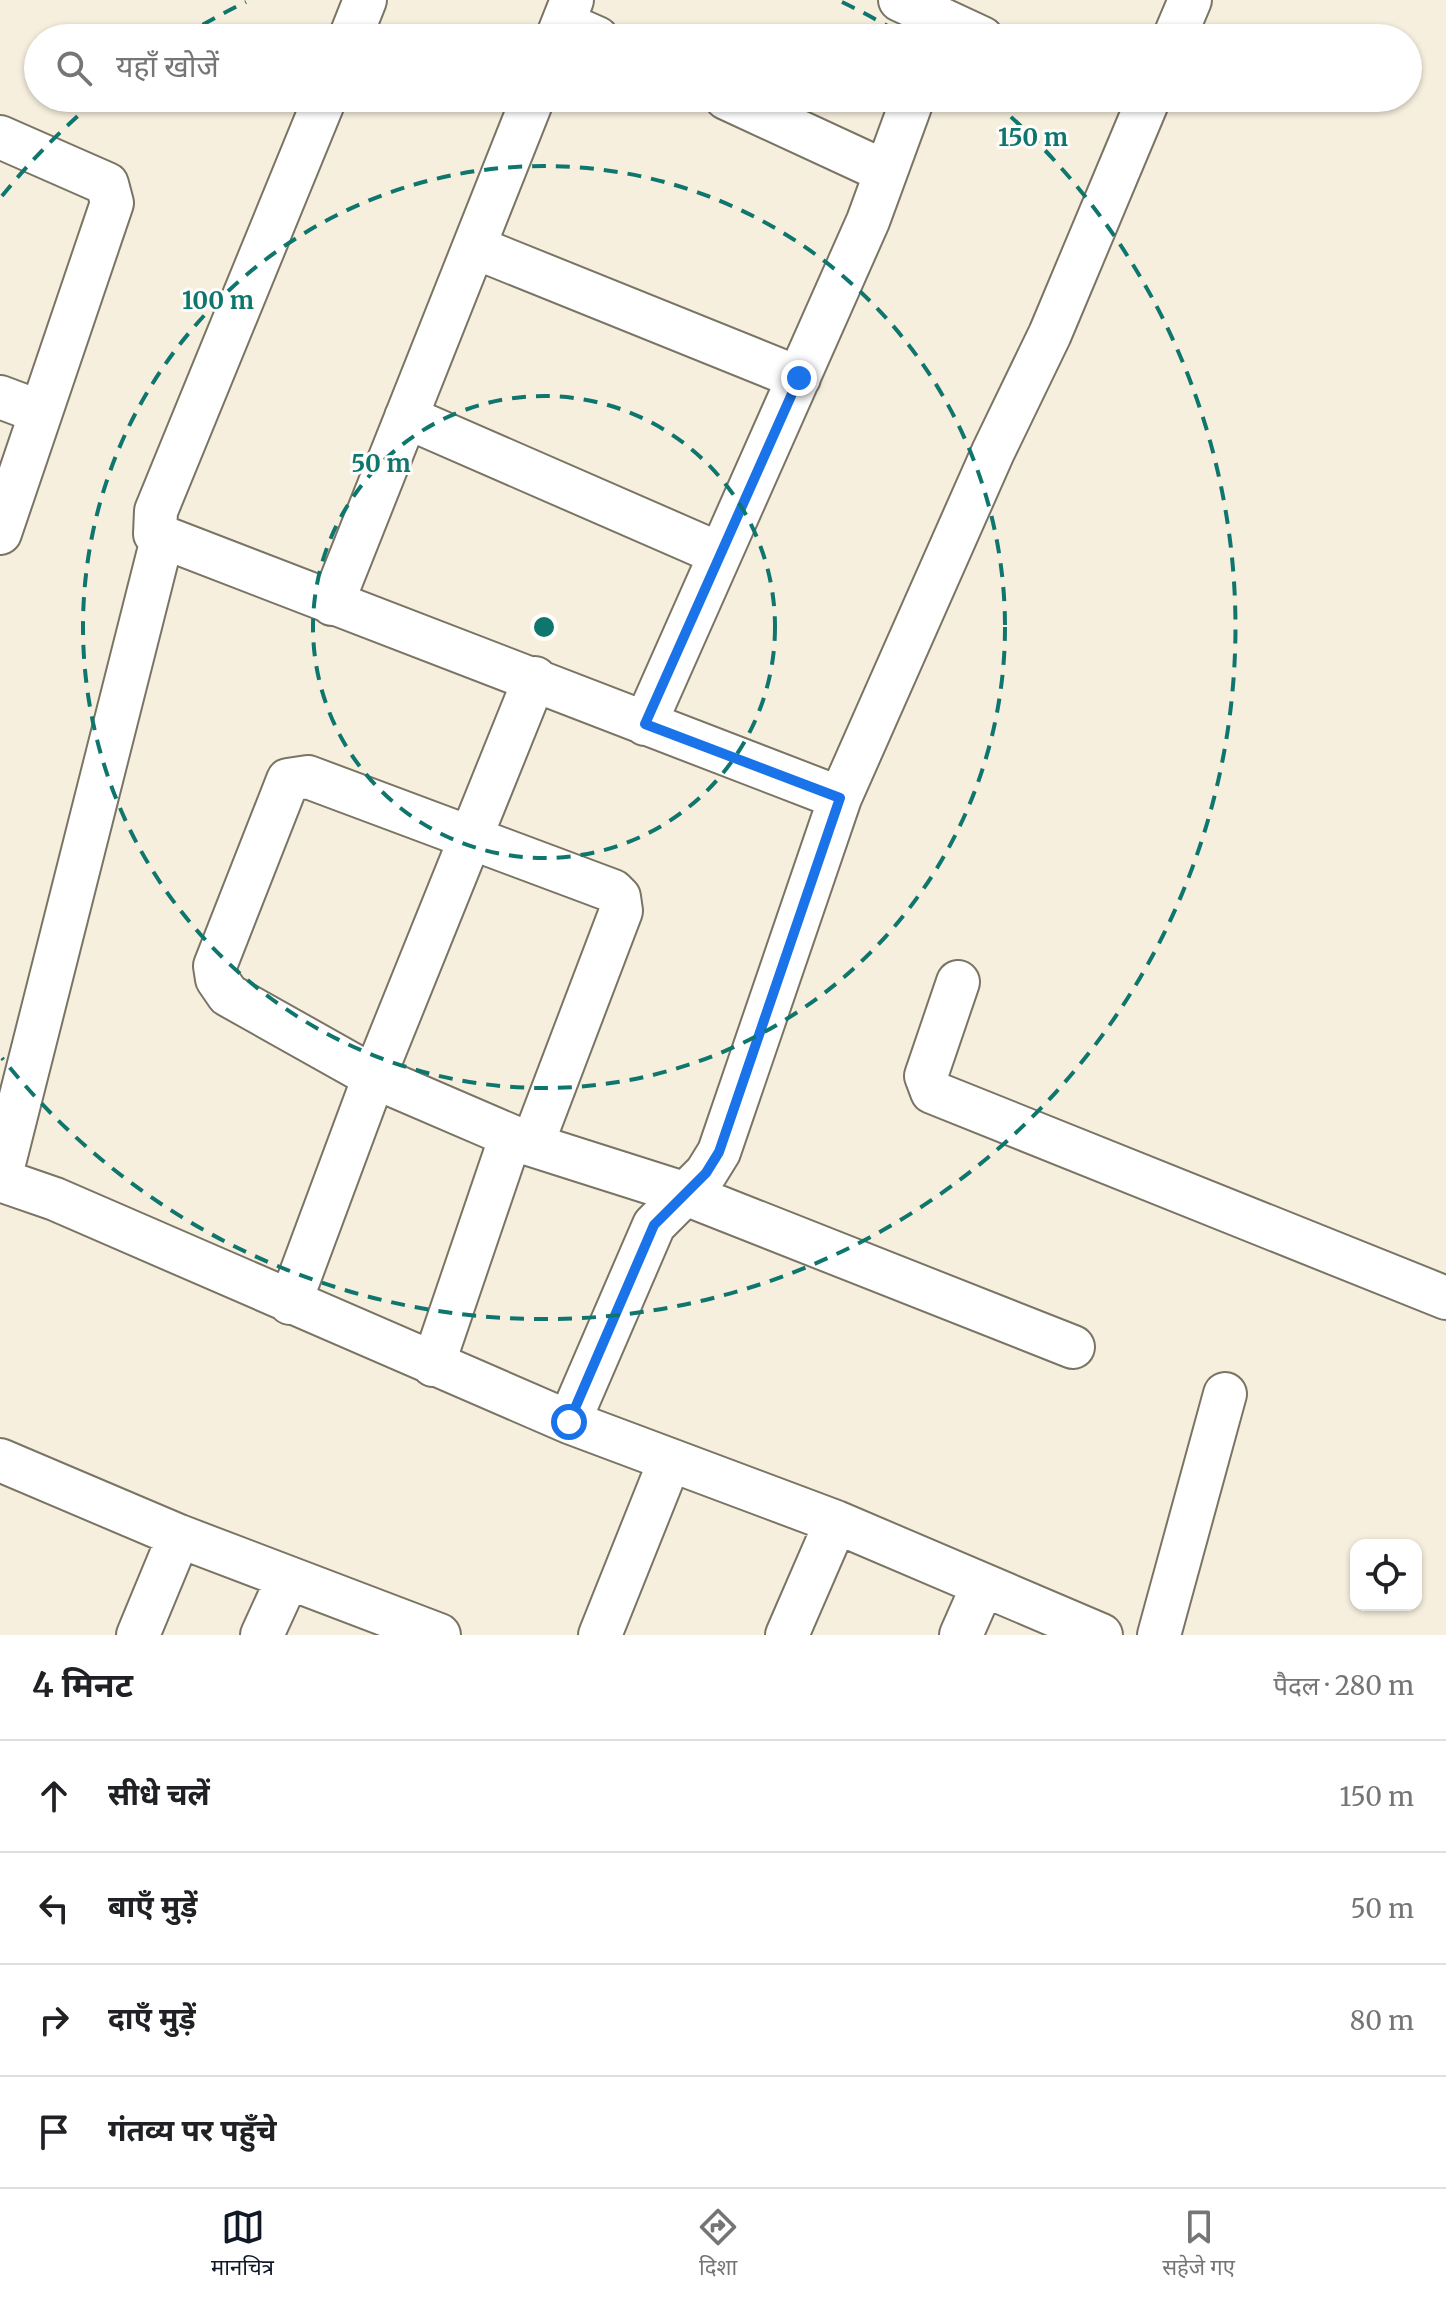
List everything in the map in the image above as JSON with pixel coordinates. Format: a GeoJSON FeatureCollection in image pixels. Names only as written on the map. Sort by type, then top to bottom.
{"type":"FeatureCollection","features":[{"type":"Feature","properties":{"kind":"street"},"geometry":{"type":"LineString","coordinates":[[356,24],[365,0]]}},
{"type":"Feature","properties":{"kind":"street"},"geometry":{"type":"LineString","coordinates":[[900,0],[942,19]]}},
{"type":"Feature","properties":{"kind":"street"},"geometry":{"type":"LineString","coordinates":[[1180,24],[1190,0]]}},
{"type":"Feature","properties":{"kind":"street"},"geometry":{"type":"LineString","coordinates":[[319,112],[156,511],[155,534],[840,798]]}},
{"type":"Feature","properties":{"kind":"street"},"geometry":{"type":"LineString","coordinates":[[332,604],[527,112]]}},
{"type":"Feature","properties":{"kind":"street"},"geometry":{"type":"LineString","coordinates":[[756,112],[886,172]]}},
{"type":"Feature","properties":{"kind":"street"},"geometry":{"type":"LineString","coordinates":[[645,724],[799,378],[886,172],[908,112]]}},
{"type":"Feature","properties":{"kind":"street"},"geometry":{"type":"LineString","coordinates":[[569,1422],[654,1225],[706,1173],[719,1152],[840,798],[993,452],[1050,334],[1133,112]]}},
{"type":"Feature","properties":{"kind":"street"},"geometry":{"type":"LineString","coordinates":[[0,137],[107,184],[112,193],[112,203],[0,533]]}},
{"type":"Feature","properties":{"kind":"street"},"geometry":{"type":"LineString","coordinates":[[474,247],[799,378]]}},
{"type":"Feature","properties":{"kind":"street"},"geometry":{"type":"LineString","coordinates":[[0,397],[40,412]]}},
{"type":"Feature","properties":{"kind":"street"},"geometry":{"type":"LineString","coordinates":[[406,417],[720,554]]}},
{"type":"Feature","properties":{"kind":"street"},"geometry":{"type":"LineString","coordinates":[[162,539],[0,1180],[55,1199],[569,1422],[836,1522],[1101,1635]]}},
{"type":"Feature","properties":{"kind":"street"},"geometry":{"type":"LineString","coordinates":[[290,1303],[374,1077],[535,678]]}},
{"type":"Feature","properties":{"kind":"street"},"geometry":{"type":"LineString","coordinates":[[433,1365],[521,1141],[622,902],[613,891],[308,777],[288,780],[282,788],[215,966],[217,979],[228,995],[374,1077],[521,1141],[683,1193],[1073,1347]]}},
{"type":"Feature","properties":{"kind":"street"},"geometry":{"type":"LineString","coordinates":[[958,982],[926,1076],[932,1092],[1446,1298]]}},
{"type":"Feature","properties":{"kind":"street"},"geometry":{"type":"LineString","coordinates":[[1159,1635],[1225,1394]]}},
{"type":"Feature","properties":{"kind":"street"},"geometry":{"type":"LineString","coordinates":[[0,1460],[179,1536],[439,1635]]}},
{"type":"Feature","properties":{"kind":"street"},"geometry":{"type":"LineString","coordinates":[[600,1635],[670,1460]]}},
{"type":"Feature","properties":{"kind":"street"},"geometry":{"type":"LineString","coordinates":[[787,1635],[836,1522]]}},
{"type":"Feature","properties":{"kind":"street"},"geometry":{"type":"LineString","coordinates":[[138,1635],[179,1536]]}},
{"type":"Feature","properties":{"kind":"street"},"geometry":{"type":"LineString","coordinates":[[262,1635],[288,1578]]}},
{"type":"Feature","properties":{"kind":"street"},"geometry":{"type":"LineString","coordinates":[[961,1635],[983,1585]]}},
{"type":"Feature","properties":{"kind":"route"},"geometry":{"type":"LineString","coordinates":[[569,1422],[654,1225],[706,1173],[719,1152],[840,798],[645,724],[799,378]]}}]}
